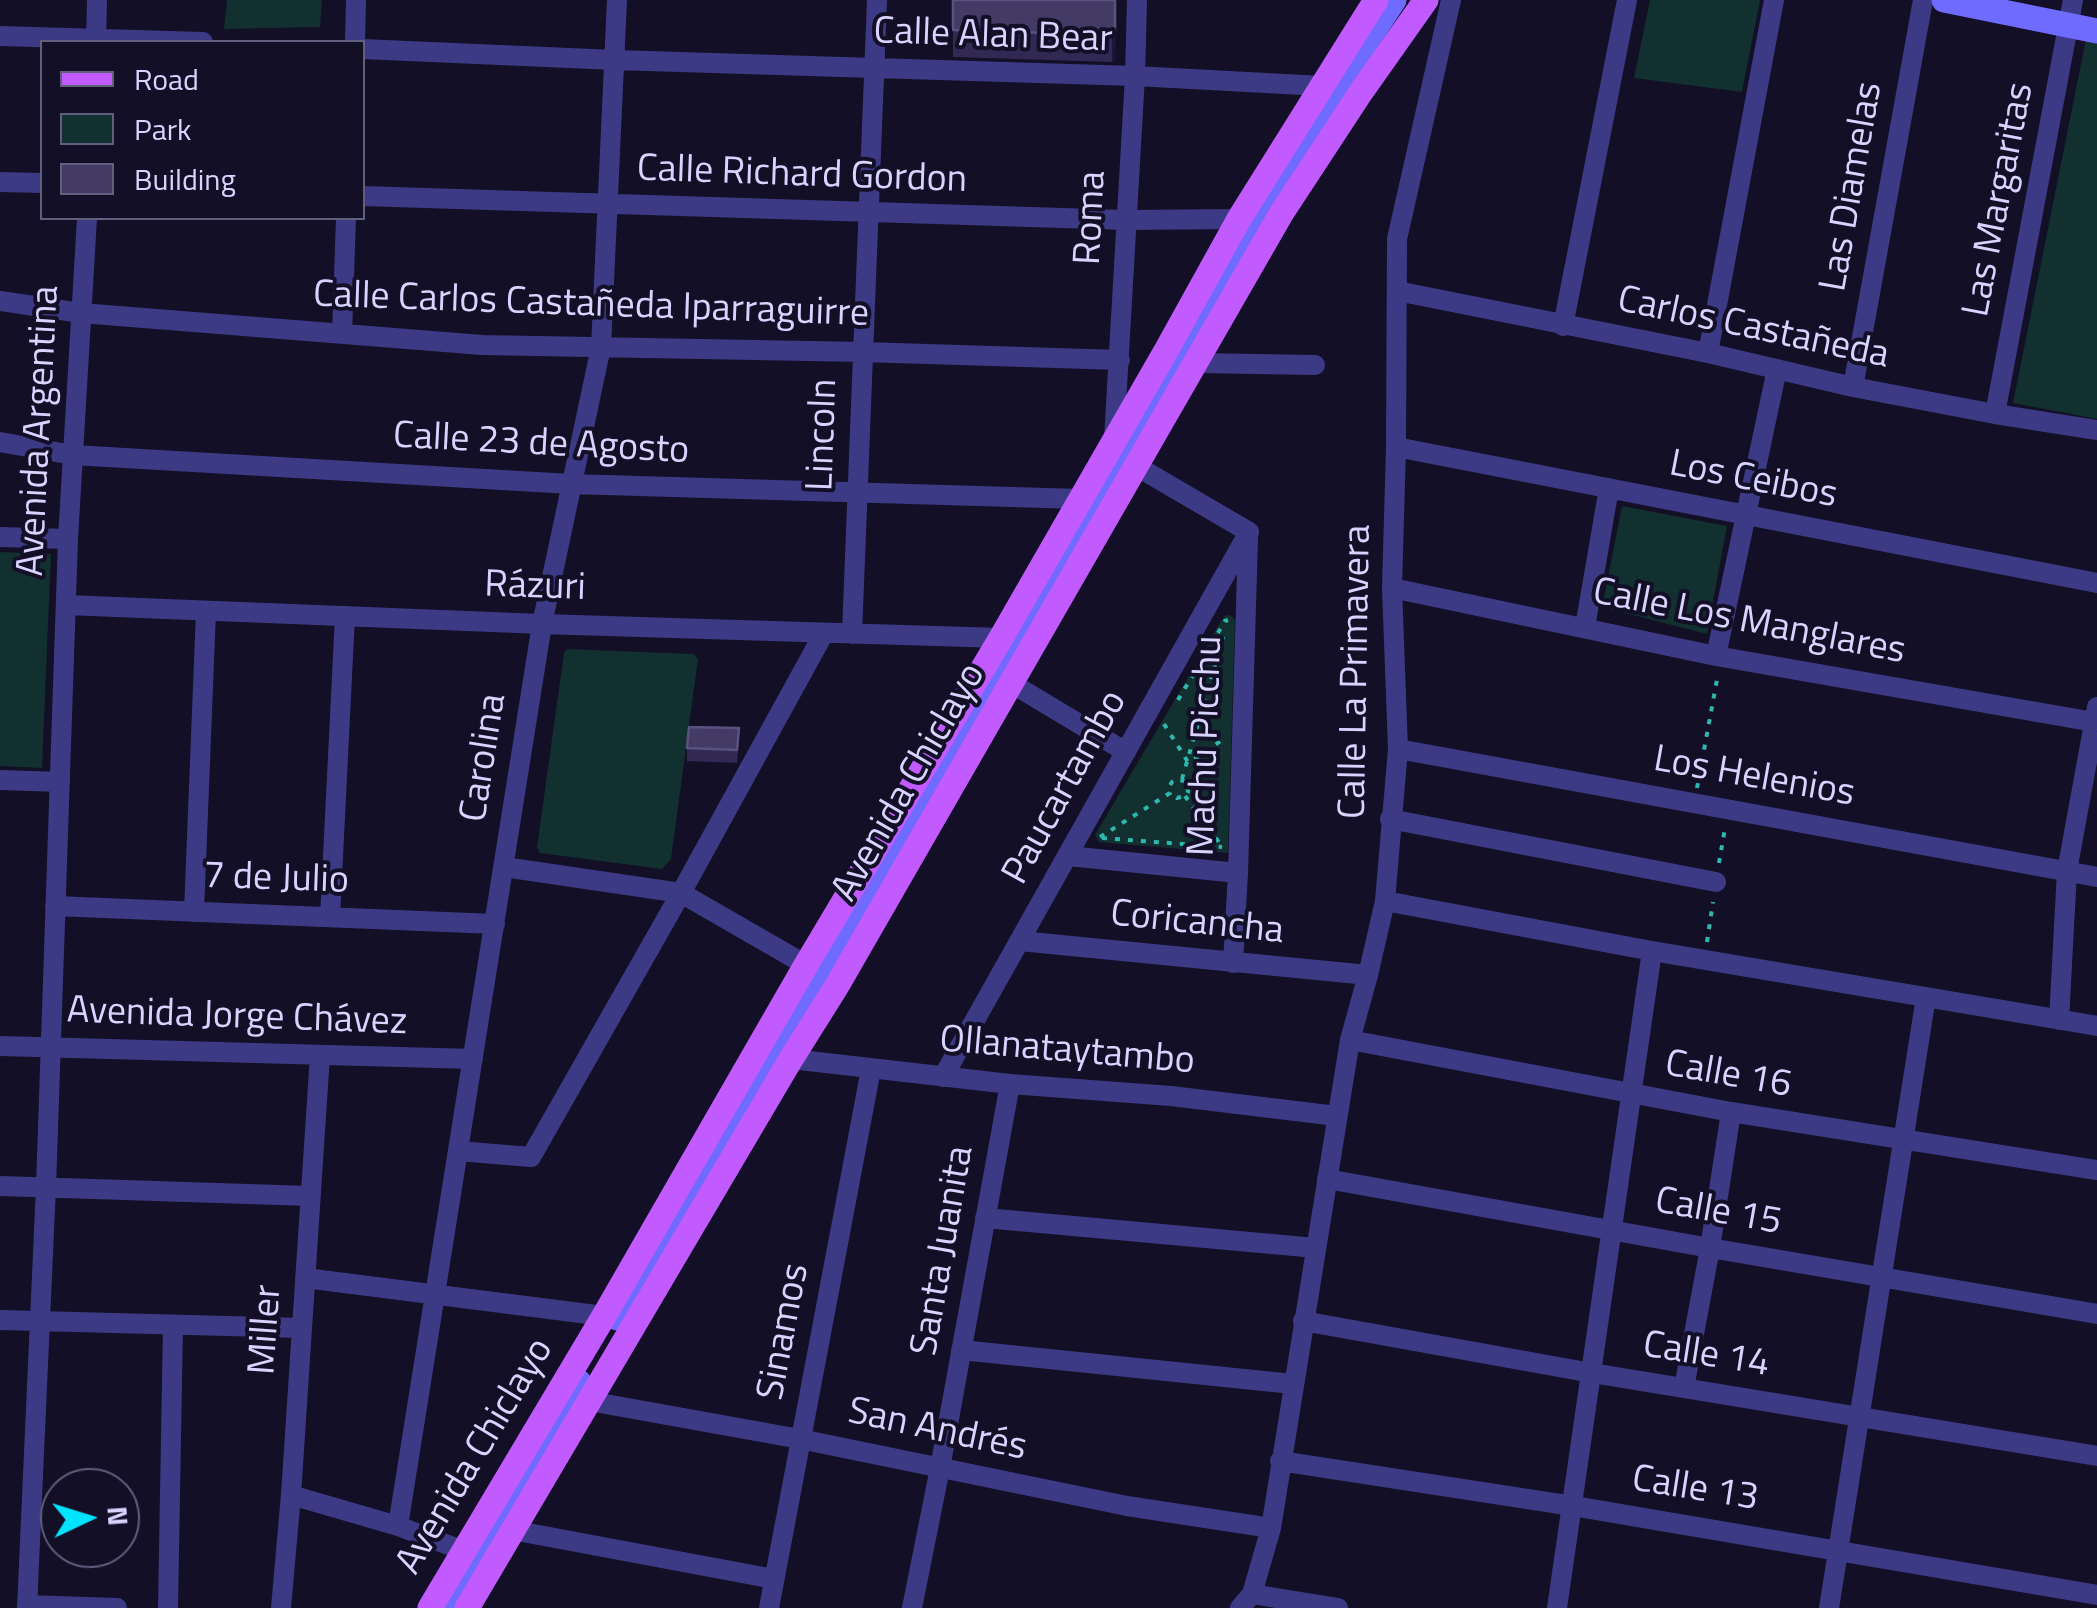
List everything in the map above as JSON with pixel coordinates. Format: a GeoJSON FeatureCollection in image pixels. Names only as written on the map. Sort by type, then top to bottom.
{"type":"FeatureCollection","features":[{"type":"Feature","properties":{"kind":"main road","name":"Avenida Chiclayo"},"geometry":{"type":"LineString","coordinates":[[467,1608],[838,984],[1105,517],[1168,349],[1239,219],[1376,0]]}},
{"type":"Feature","properties":{"kind":"main road","name":"Avenida Chiclayo"},"geometry":{"type":"LineString","coordinates":[[430,1608],[1080,499],[1126,453],[1196,363],[1282,214],[1426,0]]}},
{"type":"Feature","properties":{"kind":"street"},"geometry":{"type":"LineString","coordinates":[[0,36],[96,40],[97,0]]}},
{"type":"Feature","properties":{"kind":"street"},"geometry":{"type":"LineString","coordinates":[[355,40],[356,0]]}},
{"type":"Feature","properties":{"kind":"street","name":"Carolina"},"geometry":{"type":"LineString","coordinates":[[398,1526],[542,624],[601,348],[616,0]]}},
{"type":"Feature","properties":{"kind":"street","name":"Lincoln"},"geometry":{"type":"LineString","coordinates":[[852,634],[876,0]]}},
{"type":"Feature","properties":{"kind":"street","name":"Roma"},"geometry":{"type":"LineString","coordinates":[[1126,453],[1120,360],[1136,0]]}},
{"type":"Feature","properties":{"kind":"street","name":"Avenida Chiclayo"},"geometry":{"type":"LineString","coordinates":[[447,1608],[1126,453],[1314,123],[1394,0]]}},
{"type":"Feature","properties":{"kind":"street","name":"Calle La Primavera"},"geometry":{"type":"LineString","coordinates":[[1246,1601],[1271,1528],[1350,1040],[1385,902],[1398,749],[1392,588],[1397,240],[1451,0]]}},
{"type":"Feature","properties":{"kind":"street"},"geometry":{"type":"LineString","coordinates":[[1563,326],[1627,0]]}},
{"type":"Feature","properties":{"kind":"street"},"geometry":{"type":"LineString","coordinates":[[1708,353],[1774,0]]}},
{"type":"Feature","properties":{"kind":"street","name":"Las Diamelas"},"geometry":{"type":"LineString","coordinates":[[1853,387],[1922,0]]}},
{"type":"Feature","properties":{"kind":"street"},"geometry":{"type":"LineString","coordinates":[[1944,0],[2071,12],[2097,31]]}},
{"type":"Feature","properties":{"kind":"street","name":"Las Margaritas"},"geometry":{"type":"LineString","coordinates":[[1995,414],[2071,12]]}},
{"type":"Feature","properties":{"kind":"street","name":"Calle Alan Bear"},"geometry":{"type":"LineString","coordinates":[[365,49],[1322,86]]}},
{"type":"Feature","properties":{"kind":"street"},"geometry":{"type":"LineString","coordinates":[[0,182],[40,183]]}},
{"type":"Feature","properties":{"kind":"street","name":"Calle Richard Gordon"},"geometry":{"type":"LineString","coordinates":[[365,196],[1126,220],[1239,219]]}},
{"type":"Feature","properties":{"kind":"street","name":"Avenida Argentina"},"geometry":{"type":"LineString","coordinates":[[27,1607],[68,539],[87,220]]}},
{"type":"Feature","properties":{"kind":"street"},"geometry":{"type":"LineString","coordinates":[[342,334],[346,220]]}},
{"type":"Feature","properties":{"kind":"street","name":"Carlos Castañeda"},"geometry":{"type":"LineString","coordinates":[[1396,290],[1708,353],[1853,387],[2097,430]]}},
{"type":"Feature","properties":{"kind":"street","name":"Calle Carlos Castañeda Iparraguirre"},"geometry":{"type":"LineString","coordinates":[[0,301],[81,313],[482,345],[1120,360]]}},
{"type":"Feature","properties":{"kind":"street"},"geometry":{"type":"LineString","coordinates":[[1196,363],[1314,364]]}},
{"type":"Feature","properties":{"kind":"street"},"geometry":{"type":"LineString","coordinates":[[1718,657],[1777,369]]}},
{"type":"Feature","properties":{"kind":"street","name":"Calle 23 de Agosto"},"geometry":{"type":"LineString","coordinates":[[0,442],[73,455],[572,484],[1080,499]]}},
{"type":"Feature","properties":{"kind":"street","name":"Los Ceibos"},"geometry":{"type":"LineString","coordinates":[[1396,448],[2097,582]]}},
{"type":"Feature","properties":{"kind":"street"},"geometry":{"type":"LineString","coordinates":[[1126,453],[1249,532]]}},
{"type":"Feature","properties":{"kind":"street"},"geometry":{"type":"LineString","coordinates":[[1585,628],[1610,488]]}},
{"type":"Feature","properties":{"kind":"street","name":"Paucartambo"},"geometry":{"type":"LineString","coordinates":[[943,1077],[1249,532]]}},
{"type":"Feature","properties":{"kind":"street","name":"Machu Picchu"},"geometry":{"type":"LineString","coordinates":[[1233,962],[1249,532]]}},
{"type":"Feature","properties":{"kind":"street"},"geometry":{"type":"LineString","coordinates":[[0,537],[68,539]]}},
{"type":"Feature","properties":{"kind":"street","name":"Calle Los Manglares"},"geometry":{"type":"LineString","coordinates":[[1392,588],[1718,657],[2096,714]]}},
{"type":"Feature","properties":{"kind":"street","name":"Rázuri"},"geometry":{"type":"LineString","coordinates":[[66,606],[1001,638]]}},
{"type":"Feature","properties":{"kind":"street"},"geometry":{"type":"LineString","coordinates":[[194,912],[206,610]]}},
{"type":"Feature","properties":{"kind":"street"},"geometry":{"type":"LineString","coordinates":[[330,918],[345,616]]}},
{"type":"Feature","properties":{"kind":"street"},"geometry":{"type":"LineString","coordinates":[[458,1151],[531,1157],[824,633]]}},
{"type":"Feature","properties":{"kind":"street"},"geometry":{"type":"LineString","coordinates":[[1011,683],[1126,752]]}},
{"type":"Feature","properties":{"kind":"street"},"geometry":{"type":"LineString","coordinates":[[2059,1020],[2066,871],[2096,714]]}},
{"type":"Feature","properties":{"kind":"street","name":"Los Helenios"},"geometry":{"type":"LineString","coordinates":[[1398,749],[2097,877]]}},
{"type":"Feature","properties":{"kind":"street"},"geometry":{"type":"LineString","coordinates":[[0,780],[60,782]]}},
{"type":"Feature","properties":{"kind":"street"},"geometry":{"type":"LineString","coordinates":[[1390,819],[1716,882]]}},
{"type":"Feature","properties":{"kind":"street"},"geometry":{"type":"LineString","coordinates":[[1068,856],[1238,872]]}},
{"type":"Feature","properties":{"kind":"street"},"geometry":{"type":"LineString","coordinates":[[504,868],[682,893],[806,965]]}},
{"type":"Feature","properties":{"kind":"street"},"geometry":{"type":"LineString","coordinates":[[1385,902],[2097,1026]]}},
{"type":"Feature","properties":{"kind":"street","name":"7 de Julio"},"geometry":{"type":"LineString","coordinates":[[56,906],[494,924]]}},
{"type":"Feature","properties":{"kind":"street","name":"Coricancha"},"geometry":{"type":"LineString","coordinates":[[1020,941],[1368,975]]}},
{"type":"Feature","properties":{"kind":"street"},"geometry":{"type":"LineString","coordinates":[[1558,1608],[1652,951]]}},
{"type":"Feature","properties":{"kind":"street"},"geometry":{"type":"LineString","coordinates":[[1828,1608],[1926,997]]}},
{"type":"Feature","properties":{"kind":"street","name":"Calle 16"},"geometry":{"type":"LineString","coordinates":[[1350,1040],[1732,1112],[2097,1170]]}},
{"type":"Feature","properties":{"kind":"street","name":"Avenida Jorge Chávez"},"geometry":{"type":"LineString","coordinates":[[0,1046],[473,1059]]}},
{"type":"Feature","properties":{"kind":"street","name":"Miller"},"geometry":{"type":"LineString","coordinates":[[281,1608],[320,1055]]}},
{"type":"Feature","properties":{"kind":"street","name":"Ollanataytambo"},"geometry":{"type":"LineString","coordinates":[[791,1059],[1337,1116]]}},
{"type":"Feature","properties":{"kind":"street","name":"Sinamos"},"geometry":{"type":"LineString","coordinates":[[769,1608],[872,1069]]}},
{"type":"Feature","properties":{"kind":"street","name":"Santa Juanita"},"geometry":{"type":"LineString","coordinates":[[918,1607],[1010,1084]]}},
{"type":"Feature","properties":{"kind":"street"},"geometry":{"type":"LineString","coordinates":[[1684,1388],[1732,1112]]}},
{"type":"Feature","properties":{"kind":"street","name":"Calle 15"},"geometry":{"type":"LineString","coordinates":[[1327,1178],[2097,1314]]}},
{"type":"Feature","properties":{"kind":"street"},"geometry":{"type":"LineString","coordinates":[[0,1186],[310,1196]]}},
{"type":"Feature","properties":{"kind":"street"},"geometry":{"type":"LineString","coordinates":[[985,1218],[1316,1248]]}},
{"type":"Feature","properties":{"kind":"street"},"geometry":{"type":"LineString","coordinates":[[305,1278],[604,1316]]}},
{"type":"Feature","properties":{"kind":"street"},"geometry":{"type":"LineString","coordinates":[[0,1320],[302,1328]]}},
{"type":"Feature","properties":{"kind":"street","name":"Calle 14"},"geometry":{"type":"LineString","coordinates":[[1303,1321],[2097,1456]]}},
{"type":"Feature","properties":{"kind":"street"},"geometry":{"type":"LineString","coordinates":[[168,1608],[173,1326]]}},
{"type":"Feature","properties":{"kind":"street"},"geometry":{"type":"LineString","coordinates":[[962,1350],[1293,1384]]}},
{"type":"Feature","properties":{"kind":"street","name":"San Andrés"},"geometry":{"type":"LineString","coordinates":[[589,1400],[1127,1506],[1271,1528]]}},
{"type":"Feature","properties":{"kind":"street","name":"Calle 13"},"geometry":{"type":"LineString","coordinates":[[1280,1461],[1837,1549],[2097,1595]]}},
{"type":"Feature","properties":{"kind":"street"},"geometry":{"type":"LineString","coordinates":[[291,1495],[398,1526],[464,1551]]}},
{"type":"Feature","properties":{"kind":"street"},"geometry":{"type":"LineString","coordinates":[[512,1530],[774,1579]]}},
{"type":"Feature","properties":{"kind":"street"},"geometry":{"type":"LineString","coordinates":[[1246,1601],[1338,1608]]}},
{"type":"Feature","properties":{"kind":"street"},"geometry":{"type":"LineString","coordinates":[[27,1607],[117,1608]]}},
{"type":"Feature","properties":{"kind":"path"},"geometry":{"type":"LineString","coordinates":[[1182,780],[1228,620]]}},
{"type":"Feature","properties":{"kind":"path"},"geometry":{"type":"LineString","coordinates":[[1694,802],[1718,657]]}},
{"type":"Feature","properties":{"kind":"path"},"geometry":{"type":"LineString","coordinates":[[1164,724],[1188,762]]}},
{"type":"Feature","properties":{"kind":"path"},"geometry":{"type":"LineString","coordinates":[[1188,762],[1226,736]]}},
{"type":"Feature","properties":{"kind":"path"},"geometry":{"type":"LineString","coordinates":[[1182,780],[1189,787],[1186,796],[1177,798],[1170,793],[1172,782],[1182,780]]}},
{"type":"Feature","properties":{"kind":"path"},"geometry":{"type":"LineString","coordinates":[[1170,793],[1100,837],[1222,847],[1186,796]]}},
{"type":"Feature","properties":{"kind":"green space"},"geometry":{"type":"Polygon","coordinates":[[[227,0],[322,0],[320,27],[224,29],[227,0]]]}},
{"type":"Feature","properties":{"kind":"green space"},"geometry":{"type":"Polygon","coordinates":[[[1650,0],[1760,0],[1742,92],[1634,78],[1650,0]]]}},
{"type":"Feature","properties":{"kind":"green space"},"geometry":{"type":"Polygon","coordinates":[[[2086,39],[2097,41],[2097,419],[2013,403],[2086,39]]]}},
{"type":"Feature","properties":{"kind":"green space"},"geometry":{"type":"Polygon","coordinates":[[[1622,506],[1727,526],[1707,634],[1602,607],[1622,506]]]}},
{"type":"Feature","properties":{"kind":"green space"},"geometry":{"type":"Polygon","coordinates":[[[0,552],[51,554],[42,768],[0,766],[0,552]]]}},
{"type":"Feature","properties":{"kind":"green space"},"geometry":{"type":"Polygon","coordinates":[[[1224,616],[1235,620],[1228,853],[1099,842],[1095,835],[1224,616]]]}},
{"type":"Feature","properties":{"kind":"green space"},"geometry":{"type":"Polygon","coordinates":[[[567,649],[694,654],[698,659],[671,859],[662,869],[540,853],[537,847],[567,649]]]}},
{"type":"Feature","properties":{"kind":"building"},"geometry":{"type":"Polygon","coordinates":[[[953,0],[1115,0],[1115,33],[953,30],[953,0]]]}},
{"type":"Feature","properties":{"kind":"building"},"geometry":{"type":"Polygon","coordinates":[[[689,727],[739,728],[737,750],[687,748],[689,727]]]}}]}
